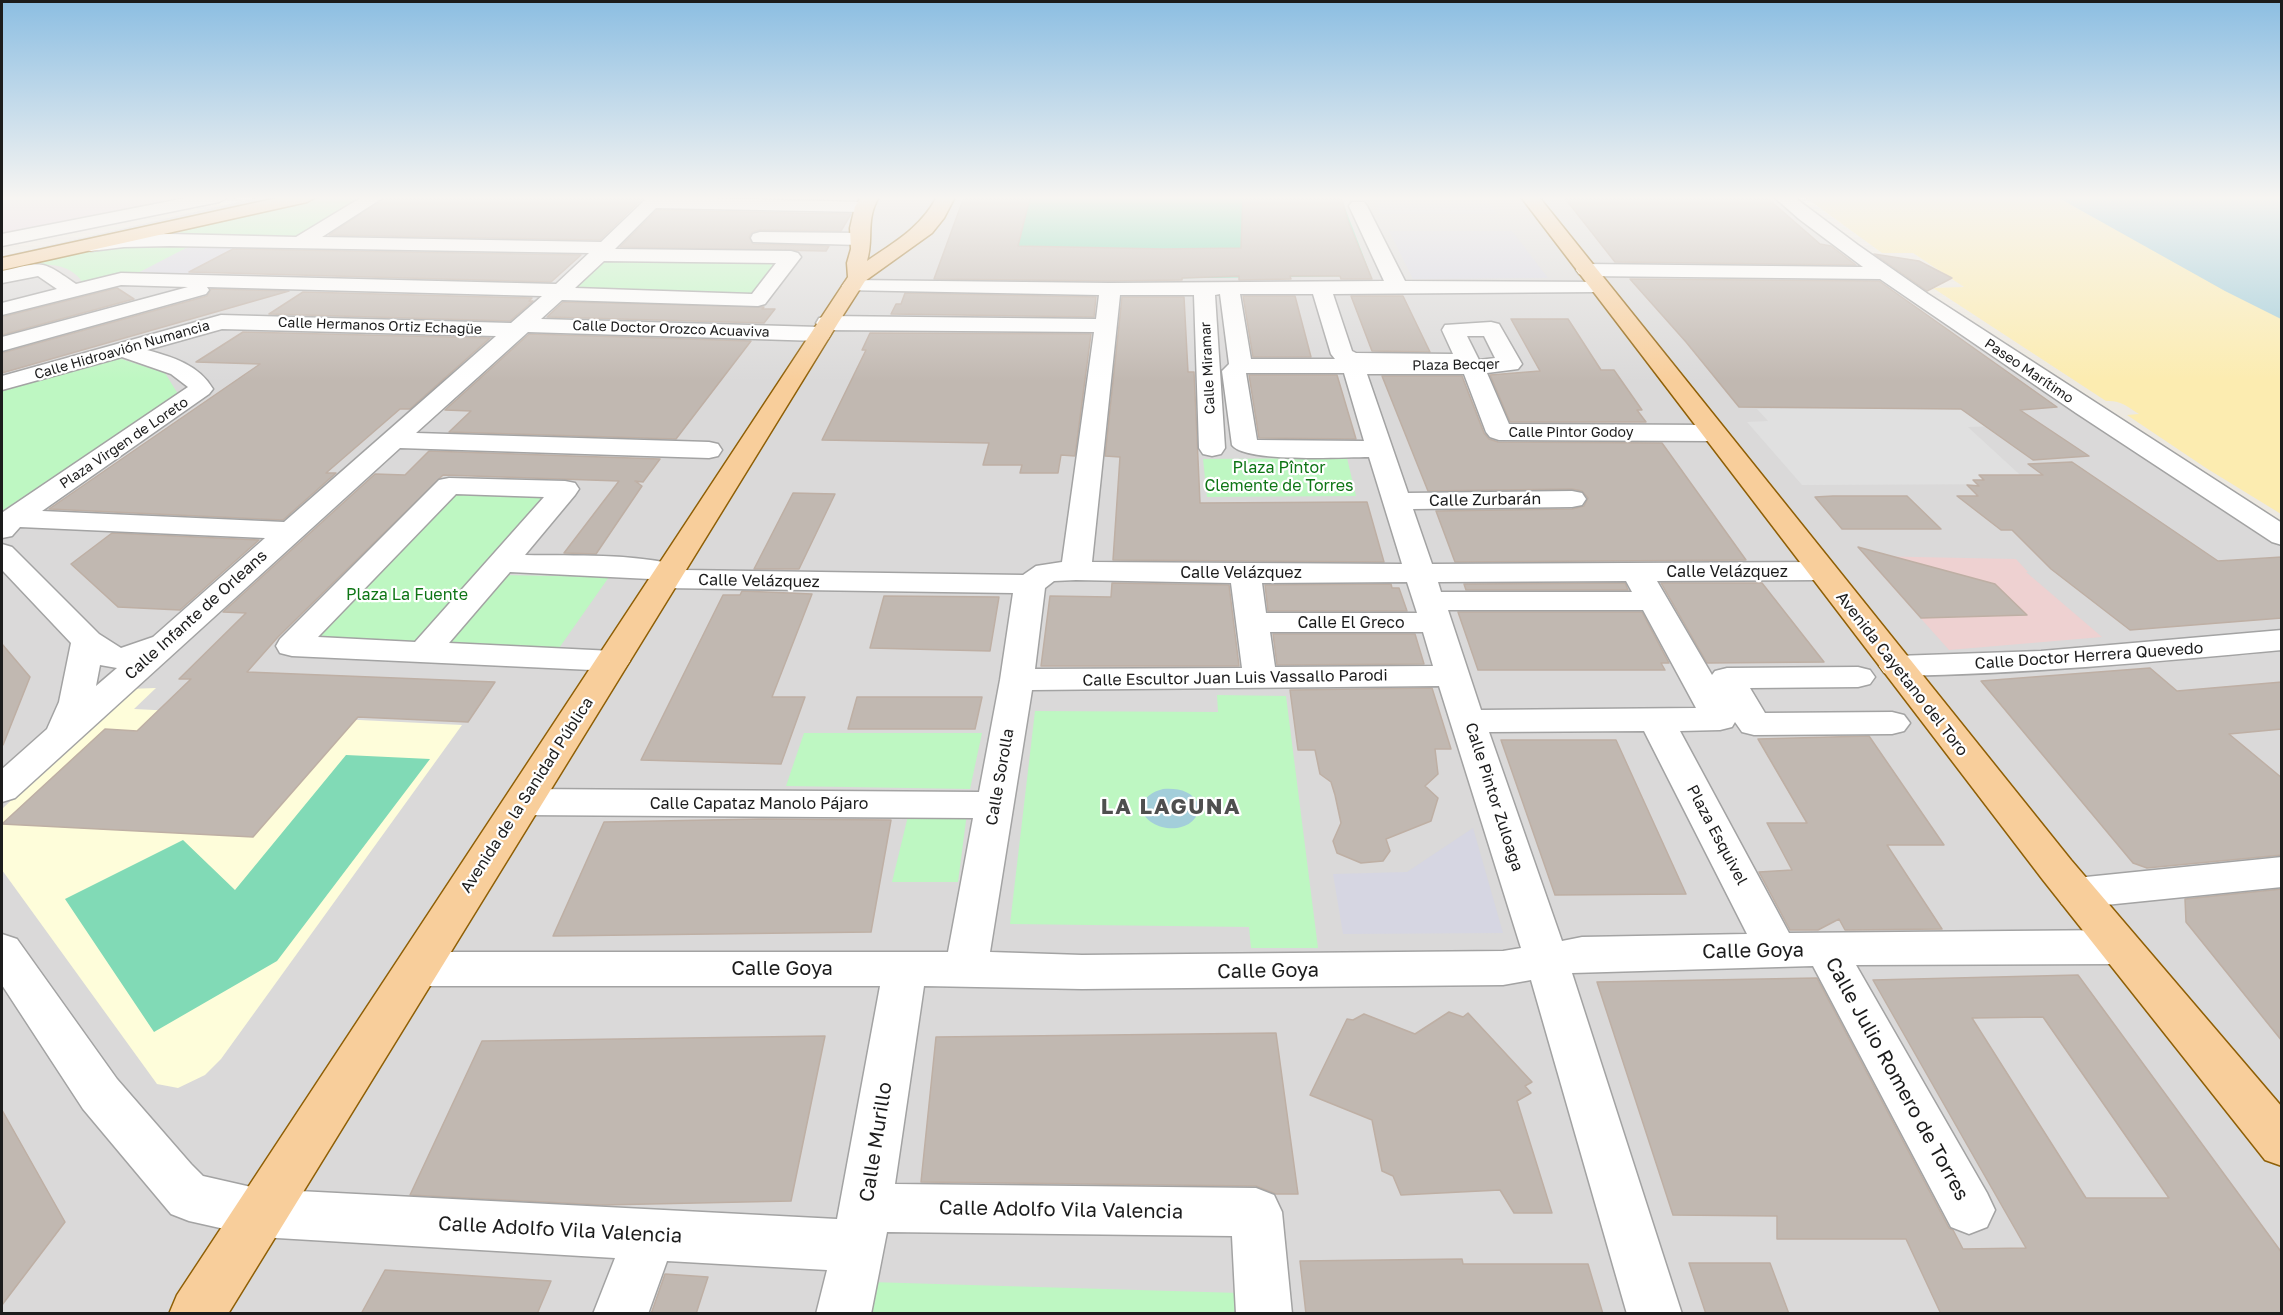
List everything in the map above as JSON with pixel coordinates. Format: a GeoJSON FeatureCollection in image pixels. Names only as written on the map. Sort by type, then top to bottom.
{"type":"FeatureCollection","features":[{"type":"Feature","properties":{"kind":"main road"},"geometry":{"type":"LineString","coordinates":[[2,264],[27,258]]}},
{"type":"Feature","properties":{"kind":"main road","name":"Avenida de la Sanidad Pública"},"geometry":{"type":"LineString","coordinates":[[855,282],[858,258]]}},
{"type":"Feature","properties":{"kind":"main road","name":"Avenida de la Sanidad Pública"},"geometry":{"type":"LineString","coordinates":[[196,1314],[824,328],[855,282],[886,258]]}},
{"type":"Feature","properties":{"kind":"main road","name":"Avenida Cayetano del Toro"},"geometry":{"type":"LineString","coordinates":[[1577,258],[2076,893],[2282,1144]]}},
{"type":"Feature","properties":{"kind":"street"},"geometry":{"type":"LineString","coordinates":[[2,345],[235,281],[273,258]]}},
{"type":"Feature","properties":{"kind":"street","name":"Calle Infante de Orleans"},"geometry":{"type":"LineString","coordinates":[[2,789],[594,258]]}},
{"type":"Feature","properties":{"kind":"street"},"geometry":{"type":"LineString","coordinates":[[2,309],[121,279],[304,283],[758,300],[790,258]]}},
{"type":"Feature","properties":{"kind":"street"},"geometry":{"type":"LineString","coordinates":[[1383,258],[1396,286]]}},
{"type":"Feature","properties":{"kind":"street","name":"Paseo Marítimo"},"geometry":{"type":"LineString","coordinates":[[1863,258],[2082,407],[2282,536]]}},
{"type":"Feature","properties":{"kind":"street"},"geometry":{"type":"LineString","coordinates":[[2,276],[41,269],[73,291]]}},
{"type":"Feature","properties":{"kind":"street"},"geometry":{"type":"LineString","coordinates":[[855,282],[1110,289],[1321,288],[1592,278],[1884,273]]}},
{"type":"Feature","properties":{"kind":"street"},"geometry":{"type":"LineString","coordinates":[[192,357],[304,283]]}},
{"type":"Feature","properties":{"kind":"street","name":"Calle Miramar"},"geometry":{"type":"LineString","coordinates":[[1204,288],[1212,448]]}},
{"type":"Feature","properties":{"kind":"street","name":"Calle Miramar"},"geometry":{"type":"LineString","coordinates":[[1229,288],[1241,366],[1234,371],[1245,445],[1250,448],[1379,448]]}},
{"type":"Feature","properties":{"kind":"street","name":"Calle Pintor Zuloaga"},"geometry":{"type":"LineString","coordinates":[[1321,288],[1342,354],[1352,363],[1453,676],[1470,721],[1547,961],[1655,1314]]}},
{"type":"Feature","properties":{"kind":"street"},"geometry":{"type":"LineString","coordinates":[[1076,571],[1110,289]]}},
{"type":"Feature","properties":{"kind":"street","name":"Calle Hidroavión Numancia"},"geometry":{"type":"LineString","coordinates":[[2,383],[221,322],[243,322]]}},
{"type":"Feature","properties":{"kind":"street","name":"Calle Hermanos Ortiz Echagüe"},"geometry":{"type":"LineString","coordinates":[[243,322],[520,327]]}},
{"type":"Feature","properties":{"kind":"street"},"geometry":{"type":"LineString","coordinates":[[824,328],[1106,326]]}},
{"type":"Feature","properties":{"kind":"street","name":"Calle Doctor Orozco Acuaviva"},"geometry":{"type":"LineString","coordinates":[[520,327],[824,328]]}},
{"type":"Feature","properties":{"kind":"street","name":"Plaza Becqer"},"geometry":{"type":"LineString","coordinates":[[1491,329],[1510,364],[1473,367],[1352,363],[1468,361],[1453,330],[1491,329]]}},
{"type":"Feature","properties":{"kind":"street","name":"Plaza Virgen de Loreto"},"geometry":{"type":"LineString","coordinates":[[6,524],[201,389],[192,357],[168,366],[158,359],[122,350]]}},
{"type":"Feature","properties":{"kind":"street"},"geometry":{"type":"LineString","coordinates":[[1241,366],[1352,363]]}},
{"type":"Feature","properties":{"kind":"street","name":"Calle Pintor Godoy"},"geometry":{"type":"LineString","coordinates":[[1473,367],[1499,432],[1714,433]]}},
{"type":"Feature","properties":{"kind":"street"},"geometry":{"type":"LineString","coordinates":[[391,440],[709,450]]}},
{"type":"Feature","properties":{"kind":"street"},"geometry":{"type":"LineString","coordinates":[[423,653],[565,489],[449,486],[292,646],[423,653],[613,661]]}},
{"type":"Feature","properties":{"kind":"street","name":"Calle Zurbarán"},"geometry":{"type":"LineString","coordinates":[[1398,501],[1572,499]]}},
{"type":"Feature","properties":{"kind":"street"},"geometry":{"type":"LineString","coordinates":[[6,524],[290,531]]}},
{"type":"Feature","properties":{"kind":"street"},"geometry":{"type":"LineString","coordinates":[[2,553],[88,641],[104,650],[108,657],[119,659],[133,657],[169,639]]}},
{"type":"Feature","properties":{"kind":"street"},"geometry":{"type":"LineString","coordinates":[[502,563],[626,567],[667,576]]}},
{"type":"Feature","properties":{"kind":"street","name":"Calle Velázquez"},"geometry":{"type":"LineString","coordinates":[[667,576],[1030,584],[1047,572],[1245,574],[1429,599],[1637,573],[1821,571]]}},
{"type":"Feature","properties":{"kind":"street"},"geometry":{"type":"LineString","coordinates":[[1470,721],[1720,719],[1637,573]]}},
{"type":"Feature","properties":{"kind":"street"},"geometry":{"type":"LineString","coordinates":[[1245,574],[1260,623],[1260,678]]}},
{"type":"Feature","properties":{"kind":"street","name":"Calle Sorolla"},"geometry":{"type":"LineString","coordinates":[[966,969],[1017,680],[1030,584]]}},
{"type":"Feature","properties":{"kind":"street"},"geometry":{"type":"LineString","coordinates":[[1429,599],[1653,601]]}},
{"type":"Feature","properties":{"kind":"street","name":"Calle El Greco"},"geometry":{"type":"LineString","coordinates":[[1260,623],[1429,599]]}},
{"type":"Feature","properties":{"kind":"street","name":"Calle Doctor Herrera Quevedo"},"geometry":{"type":"LineString","coordinates":[[1896,666],[1949,666],[2079,658],[2282,640]]}},
{"type":"Feature","properties":{"kind":"street"},"geometry":{"type":"LineString","coordinates":[[63,733],[76,702],[88,641]]}},
{"type":"Feature","properties":{"kind":"street","name":"Calle Escultor Juan Luis Vassallo Parodi"},"geometry":{"type":"LineString","coordinates":[[1017,680],[1453,676]]}},
{"type":"Feature","properties":{"kind":"street"},"geometry":{"type":"LineString","coordinates":[[1858,677],[1727,678],[1754,724],[1892,723]]}},
{"type":"Feature","properties":{"kind":"street","name":"Plaza Esquivel"},"geometry":{"type":"LineString","coordinates":[[1657,721],[1778,950]]}},
{"type":"Feature","properties":{"kind":"street","name":"Calle Capataz Manolo Pájaro"},"geometry":{"type":"LineString","coordinates":[[523,802],[995,805]]}},
{"type":"Feature","properties":{"kind":"street"},"geometry":{"type":"LineString","coordinates":[[2076,893],[2282,872]]}},
{"type":"Feature","properties":{"kind":"street","name":"Calle Goya"},"geometry":{"type":"LineString","coordinates":[[416,969],[966,969],[1094,972],[1503,968],[1582,954],[1825,949],[2119,947]]}},
{"type":"Feature","properties":{"kind":"street","name":"Calle Julio Romero de Torres"},"geometry":{"type":"LineString","coordinates":[[1825,949],[1969,1209]]}},
{"type":"Feature","properties":{"kind":"street","name":"Calle Adolfo Vila Valencia"},"geometry":{"type":"LineString","coordinates":[[2,951],[100,1095],[189,1197],[260,1213],[650,1234],[1256,1212],[1264,1314]]}},
{"type":"Feature","properties":{"kind":"street","name":"Calle Murillo"},"geometry":{"type":"LineString","coordinates":[[843,1314],[862,1227],[905,970]]}},
{"type":"Feature","properties":{"kind":"street"},"geometry":{"type":"LineString","coordinates":[[620,1314],[650,1234]]}},
{"type":"Feature","properties":{"kind":"shaded area"},"geometry":{"type":"Polygon","coordinates":[[[2,258],[1857,258],[2281,538],[2281,1313],[2,1313],[2,258]]]}},
{"type":"Feature","properties":{"kind":"shaded area"},"geometry":{"type":"Polygon","coordinates":[[[166,258],[216,258],[186,274],[140,272],[166,258]]]}},
{"type":"Feature","properties":{"kind":"shaded area"},"geometry":{"type":"Polygon","coordinates":[[[1403,258],[1533,258],[1548,278],[1413,279],[1403,258]]]}},
{"type":"Feature","properties":{"kind":"shaded area"},"geometry":{"type":"Polygon","coordinates":[[[1791,369],[2032,425],[1968,427],[2030,484],[1802,485],[1747,422],[1768,421],[1757,409],[1951,408],[1791,369]]]}},
{"type":"Feature","properties":{"kind":"shaded area"},"geometry":{"type":"Polygon","coordinates":[[[1865,556],[2016,559],[2028,572],[2026,572],[2102,637],[1949,650],[1865,556]]]}},
{"type":"Feature","properties":{"kind":"shaded area"},"geometry":{"type":"Polygon","coordinates":[[[156,688],[134,709],[462,725],[221,1059],[205,1075],[178,1088],[157,1084],[2,870],[2,809],[128,689],[156,688]]]}},
{"type":"Feature","properties":{"kind":"shaded area"},"geometry":{"type":"Polygon","coordinates":[[[1473,828],[1503,933],[1343,934],[1333,874],[1407,872],[1473,828]]]}},
{"type":"Feature","properties":{"kind":"sand"},"geometry":{"type":"Polygon","coordinates":[[[1921,258],[2281,258],[2281,514],[2206,468],[2127,415],[2139,414],[2131,408],[2106,401],[1933,288],[1964,287],[1921,258]]]}},
{"type":"Feature","properties":{"kind":"green space"},"geometry":{"type":"Polygon","coordinates":[[[43,258],[166,258],[140,272],[80,286],[81,280],[73,273],[54,265],[33,266],[2,272],[2,267],[43,258]]]}},
{"type":"Feature","properties":{"kind":"green space"},"geometry":{"type":"Polygon","coordinates":[[[601,258],[786,259],[755,297],[564,292],[601,258]]]}},
{"type":"Feature","properties":{"kind":"green space"},"geometry":{"type":"Polygon","coordinates":[[[942,258],[1364,258],[1371,276],[1123,279],[937,271],[942,258]]]}},
{"type":"Feature","properties":{"kind":"green space"},"geometry":{"type":"Polygon","coordinates":[[[112,356],[165,373],[178,394],[2,511],[2,388],[112,356]]]}},
{"type":"Feature","properties":{"kind":"green space","name":"Plaza Pîntor Clemente de Torres"},"geometry":{"type":"Polygon","coordinates":[[[1347,458],[1356,496],[1207,497],[1203,459],[1347,458]]]}},
{"type":"Feature","properties":{"kind":"green space","name":"Plaza La Fuente"},"geometry":{"type":"Polygon","coordinates":[[[454,491],[545,494],[417,643],[310,639],[454,491]]]}},
{"type":"Feature","properties":{"kind":"green space","name":"Plaza La Fuente"},"geometry":{"type":"Polygon","coordinates":[[[498,575],[609,577],[557,651],[441,648],[498,575]]]}},
{"type":"Feature","properties":{"kind":"green space"},"geometry":{"type":"Polygon","coordinates":[[[1217,695],[1286,696],[1318,948],[1251,948],[1249,927],[1010,924],[1035,711],[1218,712],[1217,695]]]}},
{"type":"Feature","properties":{"kind":"green space"},"geometry":{"type":"Polygon","coordinates":[[[804,733],[982,733],[970,789],[786,786],[804,733]]]}},
{"type":"Feature","properties":{"kind":"green space"},"geometry":{"type":"Polygon","coordinates":[[[346,755],[430,759],[277,961],[154,1032],[65,899],[183,840],[235,890],[346,755]]]}},
{"type":"Feature","properties":{"kind":"green space"},"geometry":{"type":"Polygon","coordinates":[[[967,813],[958,882],[892,882],[908,816],[967,813]]]}},
{"type":"Feature","properties":{"kind":"green space"},"geometry":{"type":"Polygon","coordinates":[[[870,1282],[1239,1293],[1240,1314],[863,1314],[870,1282]]]}},
{"type":"Feature","properties":{"kind":"water"},"geometry":{"type":"Polygon","coordinates":[[[2167,258],[2281,258],[2281,319],[2167,258]]]}},
{"type":"Feature","properties":{"kind":"water"},"geometry":{"type":"Polygon","coordinates":[[[1163,789],[1184,791],[1193,796],[1199,805],[1197,815],[1191,822],[1182,827],[1162,827],[1146,817],[1141,808],[1145,800],[1152,793],[1163,789]]]}},
{"type":"Feature","properties":{"kind":"building"},"geometry":{"type":"Polygon","coordinates":[[[215,258],[577,258],[551,282],[189,272],[215,258]]]}},
{"type":"Feature","properties":{"kind":"building"},"geometry":{"type":"Polygon","coordinates":[[[942,258],[1363,258],[1372,279],[1341,279],[1340,276],[1290,276],[1291,279],[1239,280],[1239,276],[1110,281],[934,279],[942,258]]]}},
{"type":"Feature","properties":{"kind":"building"},"geometry":{"type":"Polygon","coordinates":[[[1612,258],[1847,258],[1856,265],[1615,262],[1612,258]]]}},
{"type":"Feature","properties":{"kind":"building"},"geometry":{"type":"Polygon","coordinates":[[[1880,258],[1919,261],[1952,278],[1927,291],[1880,258]]]}},
{"type":"Feature","properties":{"kind":"building"},"geometry":{"type":"Polygon","coordinates":[[[1630,279],[1879,281],[2057,407],[2020,410],[2089,456],[2033,460],[1961,409],[1739,407],[1630,279]]]}},
{"type":"Feature","properties":{"kind":"building"},"geometry":{"type":"Polygon","coordinates":[[[117,288],[134,299],[2,335],[2,317],[117,288]]]}},
{"type":"Feature","properties":{"kind":"building"},"geometry":{"type":"Polygon","coordinates":[[[211,289],[289,291],[2,373],[2,353],[207,296],[211,289]]]}},
{"type":"Feature","properties":{"kind":"building"},"geometry":{"type":"Polygon","coordinates":[[[303,292],[532,298],[529,301],[533,301],[510,321],[269,314],[303,292]]]}},
{"type":"Feature","properties":{"kind":"building"},"geometry":{"type":"Polygon","coordinates":[[[905,293],[1096,297],[1094,317],[891,314],[896,304],[901,304],[905,293]]]}},
{"type":"Feature","properties":{"kind":"building"},"geometry":{"type":"Polygon","coordinates":[[[1243,296],[1295,296],[1311,357],[1253,357],[1243,296]]]}},
{"type":"Feature","properties":{"kind":"building"},"geometry":{"type":"Polygon","coordinates":[[[1351,296],[1403,296],[1430,352],[1372,351],[1351,296]]]}},
{"type":"Feature","properties":{"kind":"building"},"geometry":{"type":"Polygon","coordinates":[[[1122,297],[1184,297],[1188,372],[1194,372],[1200,503],[1367,502],[1384,562],[1113,560],[1120,457],[1105,456],[1122,297]]]}},
{"type":"Feature","properties":{"kind":"building"},"geometry":{"type":"Polygon","coordinates":[[[563,302],[775,309],[764,323],[547,317],[563,302]]]}},
{"type":"Feature","properties":{"kind":"building"},"geometry":{"type":"Polygon","coordinates":[[[1511,319],[1568,319],[1601,370],[1614,370],[1642,410],[1637,410],[1646,422],[1510,422],[1490,375],[1540,371],[1511,319]]]}},
{"type":"Feature","properties":{"kind":"building"},"geometry":{"type":"Polygon","coordinates":[[[243,332],[490,338],[410,409],[400,409],[326,473],[336,473],[283,520],[49,509],[260,364],[196,362],[243,332]]]}},
{"type":"Feature","properties":{"kind":"building"},"geometry":{"type":"Polygon","coordinates":[[[870,333],[1091,334],[1075,456],[1061,455],[1058,473],[1020,473],[1022,465],[983,465],[989,443],[822,440],[866,350],[862,350],[870,333]]]}},
{"type":"Feature","properties":{"kind":"building"},"geometry":{"type":"Polygon","coordinates":[[[529,334],[751,341],[676,439],[449,432],[471,411],[445,410],[529,334]]]}},
{"type":"Feature","properties":{"kind":"building"},"geometry":{"type":"Polygon","coordinates":[[[1249,375],[1337,375],[1356,439],[1259,438],[1249,375]]]}},
{"type":"Feature","properties":{"kind":"building"},"geometry":{"type":"Polygon","coordinates":[[[1382,376],[1462,376],[1484,433],[1489,439],[1498,442],[1662,443],[1746,560],[1455,562],[1436,511],[1572,509],[1584,506],[1588,498],[1582,491],[1572,489],[1428,491],[1382,376]]]}},
{"type":"Feature","properties":{"kind":"building"},"geometry":{"type":"Polygon","coordinates":[[[429,451],[660,459],[643,482],[635,481],[642,486],[596,554],[564,553],[619,481],[443,475],[278,637],[247,672],[495,682],[468,722],[358,717],[253,837],[2,824],[105,729],[137,731],[191,679],[179,679],[246,613],[223,612],[375,474],[405,475],[429,451]]]}},
{"type":"Feature","properties":{"kind":"building"},"geometry":{"type":"Polygon","coordinates":[[[2072,462],[2218,561],[2282,557],[2282,618],[2130,630],[2051,569],[2012,530],[2001,530],[1957,496],[1978,496],[1967,485],[1979,486],[1973,480],[1984,480],[1979,475],[2043,475],[2028,464],[2072,462]]]}},
{"type":"Feature","properties":{"kind":"building"},"geometry":{"type":"Polygon","coordinates":[[[793,493],[835,494],[799,569],[754,569],[793,493]]]}},
{"type":"Feature","properties":{"kind":"building"},"geometry":{"type":"Polygon","coordinates":[[[1907,496],[1941,529],[1842,529],[1815,497],[1907,496]]]}},
{"type":"Feature","properties":{"kind":"building"},"geometry":{"type":"Polygon","coordinates":[[[112,533],[259,540],[180,610],[118,607],[71,564],[112,533]]]}},
{"type":"Feature","properties":{"kind":"building"},"geometry":{"type":"Polygon","coordinates":[[[1858,547],[1995,584],[2027,615],[1921,618],[1858,547]]]}},
{"type":"Feature","properties":{"kind":"building"},"geometry":{"type":"Polygon","coordinates":[[[1112,583],[1229,585],[1239,666],[1041,666],[1050,596],[1111,597],[1112,583]]]}},
{"type":"Feature","properties":{"kind":"building"},"geometry":{"type":"Polygon","coordinates":[[[1625,583],[1628,590],[1466,590],[1464,584],[1625,583]]]}},
{"type":"Feature","properties":{"kind":"building"},"geometry":{"type":"Polygon","coordinates":[[[1661,583],[1762,583],[1824,662],[1707,663],[1661,583]]]}},
{"type":"Feature","properties":{"kind":"building"},"geometry":{"type":"Polygon","coordinates":[[[1391,584],[1392,588],[1399,588],[1407,611],[1268,611],[1265,585],[1391,584]]]}},
{"type":"Feature","properties":{"kind":"building"},"geometry":{"type":"Polygon","coordinates":[[[742,591],[812,594],[772,697],[805,697],[781,764],[641,760],[723,595],[740,595],[742,591]]]}},
{"type":"Feature","properties":{"kind":"building"},"geometry":{"type":"Polygon","coordinates":[[[884,596],[999,597],[990,651],[870,648],[884,596]]]}},
{"type":"Feature","properties":{"kind":"building"},"geometry":{"type":"Polygon","coordinates":[[[1458,612],[1642,612],[1669,663],[1661,663],[1665,670],[1478,670],[1458,612]]]}},
{"type":"Feature","properties":{"kind":"building"},"geometry":{"type":"Polygon","coordinates":[[[1273,634],[1415,634],[1424,664],[1277,665],[1273,634]]]}},
{"type":"Feature","properties":{"kind":"building"},"geometry":{"type":"Polygon","coordinates":[[[2,644],[30,677],[3,745],[2,745],[2,644]]]}},
{"type":"Feature","properties":{"kind":"building"},"geometry":{"type":"Polygon","coordinates":[[[2150,668],[2177,691],[2282,682],[2282,729],[2229,734],[2282,778],[2282,855],[2147,868],[2133,863],[1981,681],[2150,668]]]}},
{"type":"Feature","properties":{"kind":"building"},"geometry":{"type":"Polygon","coordinates":[[[1432,688],[1451,749],[1435,749],[1438,774],[1425,786],[1438,798],[1431,821],[1386,839],[1390,851],[1383,861],[1361,863],[1337,853],[1333,841],[1341,823],[1335,795],[1331,782],[1320,774],[1315,750],[1298,750],[1290,690],[1432,688]]]}},
{"type":"Feature","properties":{"kind":"building"},"geometry":{"type":"Polygon","coordinates":[[[857,697],[982,697],[975,729],[848,729],[857,697]]]}},
{"type":"Feature","properties":{"kind":"building"},"geometry":{"type":"Polygon","coordinates":[[[1869,736],[1944,845],[1887,845],[1942,929],[1845,930],[1839,919],[1818,930],[1790,930],[1759,872],[1792,870],[1767,823],[1807,823],[1758,739],[1869,736]]]}},
{"type":"Feature","properties":{"kind":"building"},"geometry":{"type":"Polygon","coordinates":[[[1501,740],[1616,740],[1686,894],[1555,895],[1501,740]]]}},
{"type":"Feature","properties":{"kind":"building"},"geometry":{"type":"Polygon","coordinates":[[[764,819],[891,820],[871,932],[553,936],[604,822],[764,819]]]}},
{"type":"Feature","properties":{"kind":"building"},"geometry":{"type":"Polygon","coordinates":[[[2282,889],[2282,1041],[2186,922],[2185,899],[2282,889]]]}},
{"type":"Feature","properties":{"kind":"building"},"geometry":{"type":"Polygon","coordinates":[[[2078,975],[2282,1253],[2282,1314],[1941,1314],[1906,1239],[1777,1239],[1777,1216],[1673,1215],[1597,982],[1817,978],[1949,1228],[1953,1230],[1963,1249],[2026,1248],[1873,980],[2078,975]],[[2043,1017],[1972,1018],[2086,1198],[2169,1198],[2043,1017]]]}},
{"type":"Feature","properties":{"kind":"building"},"geometry":{"type":"Polygon","coordinates":[[[1449,1012],[1463,1017],[1468,1013],[1532,1082],[1525,1086],[1531,1093],[1517,1101],[1552,1213],[1514,1213],[1500,1190],[1401,1195],[1393,1176],[1382,1171],[1372,1120],[1310,1095],[1347,1019],[1353,1020],[1364,1014],[1415,1034],[1449,1012]]]}},
{"type":"Feature","properties":{"kind":"building"},"geometry":{"type":"Polygon","coordinates":[[[1276,1033],[1298,1194],[1276,1194],[1256,1186],[921,1182],[936,1037],[1276,1033]]]}},
{"type":"Feature","properties":{"kind":"building"},"geometry":{"type":"Polygon","coordinates":[[[825,1036],[791,1201],[602,1205],[410,1195],[482,1041],[825,1036]]]}},
{"type":"Feature","properties":{"kind":"building"},"geometry":{"type":"Polygon","coordinates":[[[2,1110],[65,1222],[2,1305],[2,1110]]]}},
{"type":"Feature","properties":{"kind":"building"},"geometry":{"type":"Polygon","coordinates":[[[1462,1259],[1463,1264],[1588,1264],[1603,1314],[1306,1314],[1300,1261],[1462,1259]]]}},
{"type":"Feature","properties":{"kind":"building"},"geometry":{"type":"Polygon","coordinates":[[[1689,1263],[1770,1263],[1789,1314],[1706,1314],[1689,1263]]]}},
{"type":"Feature","properties":{"kind":"building"},"geometry":{"type":"Polygon","coordinates":[[[385,1270],[551,1281],[537,1314],[361,1314],[385,1270]]]}},
{"type":"Feature","properties":{"kind":"building"},"geometry":{"type":"Polygon","coordinates":[[[665,1274],[708,1277],[696,1314],[651,1314],[665,1274]]]}},
{"type":"Feature","properties":{"kind":"district","name":"LA LAGUNA"},"geometry":{"type":"Point","coordinates":[1171,807]}}]}
